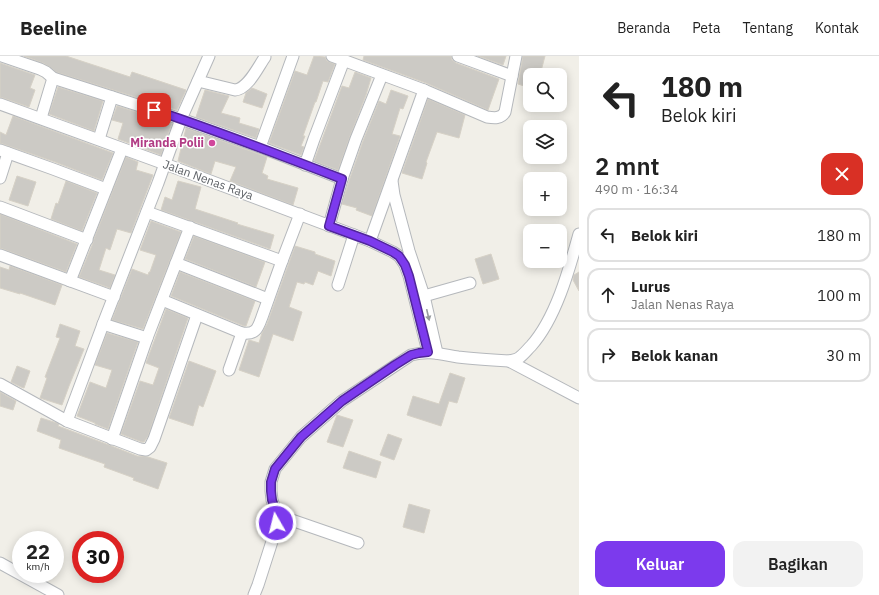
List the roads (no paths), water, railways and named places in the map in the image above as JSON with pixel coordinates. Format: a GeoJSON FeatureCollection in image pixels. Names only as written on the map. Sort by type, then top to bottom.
{"type":"FeatureCollection","features":[{"type":"Feature","properties":{"kind":"street"},"geometry":{"type":"LineString","coordinates":[[2,56],[40,69],[53,78],[181,119],[260,147],[342,179]]}},
{"type":"Feature","properties":{"kind":"street"},"geometry":{"type":"LineString","coordinates":[[67,421],[181,119],[209,56]]}},
{"type":"Feature","properties":{"kind":"street"},"geometry":{"type":"LineString","coordinates":[[260,147],[293,56]]}},
{"type":"Feature","properties":{"kind":"street"},"geometry":{"type":"LineString","coordinates":[[458,56],[512,76]]}},
{"type":"Feature","properties":{"kind":"street"},"geometry":{"type":"LineString","coordinates":[[305,165],[314,139],[337,57],[424,90],[487,117],[496,118],[503,115],[505,112],[516,56]]}},
{"type":"Feature","properties":{"kind":"street"},"geometry":{"type":"LineString","coordinates":[[198,81],[238,90],[243,88],[250,80],[264,57]]}},
{"type":"Feature","properties":{"kind":"street"},"geometry":{"type":"LineString","coordinates":[[329,226],[342,179],[356,139],[382,75]]}},
{"type":"Feature","properties":{"kind":"street"},"geometry":{"type":"LineString","coordinates":[[41,118],[53,78]]}},
{"type":"Feature","properties":{"kind":"street"},"geometry":{"type":"LineString","coordinates":[[370,241],[424,90]]}},
{"type":"Feature","properties":{"kind":"street"},"geometry":{"type":"LineString","coordinates":[[99,140],[112,97]]}},
{"type":"Feature","properties":{"kind":"street","name":"Jalan Nenas Raya"},"geometry":{"type":"LineString","coordinates":[[0,104],[300,214],[370,241],[393,252],[404,253]]}},
{"type":"Feature","properties":{"kind":"street"},"geometry":{"type":"LineString","coordinates":[[70,281],[122,149]]}},
{"type":"Feature","properties":{"kind":"street"},"geometry":{"type":"LineString","coordinates":[[0,178],[4,151],[106,189]]}},
{"type":"Feature","properties":{"kind":"street"},"geometry":{"type":"LineString","coordinates":[[392,181],[405,265],[433,353]]}},
{"type":"Feature","properties":{"kind":"street"},"geometry":{"type":"LineString","coordinates":[[0,207],[87,240]]}},
{"type":"Feature","properties":{"kind":"street"},"geometry":{"type":"LineString","coordinates":[[147,212],[282,261]]}},
{"type":"Feature","properties":{"kind":"street"},"geometry":{"type":"LineString","coordinates":[[162,300],[242,333],[251,334],[255,332],[259,325],[300,214]]}},
{"type":"Feature","properties":{"kind":"street"},"geometry":{"type":"LineString","coordinates":[[112,439],[147,338],[190,227]]}},
{"type":"Feature","properties":{"kind":"street"},"geometry":{"type":"LineString","coordinates":[[254,595],[272,545],[275,532],[277,515],[272,500],[271,482],[275,469],[301,437],[342,401],[411,355],[419,353],[433,353],[465,358],[509,361],[516,360],[522,356],[536,340],[552,312],[569,269],[579,234]]}},
{"type":"Feature","properties":{"kind":"street"},"geometry":{"type":"LineString","coordinates":[[338,285],[354,235]]}},
{"type":"Feature","properties":{"kind":"street"},"geometry":{"type":"LineString","coordinates":[[404,253],[424,296],[433,353]]}},
{"type":"Feature","properties":{"kind":"street"},"geometry":{"type":"LineString","coordinates":[[0,255],[114,297]]}},
{"type":"Feature","properties":{"kind":"street"},"geometry":{"type":"LineString","coordinates":[[176,263],[268,299]]}},
{"type":"Feature","properties":{"kind":"street"},"geometry":{"type":"LineString","coordinates":[[424,296],[470,283]]}},
{"type":"Feature","properties":{"kind":"street"},"geometry":{"type":"LineString","coordinates":[[0,384],[67,421],[112,439],[146,450],[152,444],[198,315]]}},
{"type":"Feature","properties":{"kind":"street"},"geometry":{"type":"LineString","coordinates":[[103,324],[147,338]]}},
{"type":"Feature","properties":{"kind":"street"},"geometry":{"type":"LineString","coordinates":[[229,370],[242,333]]}},
{"type":"Feature","properties":{"kind":"street"},"geometry":{"type":"LineString","coordinates":[[509,361],[579,398]]}},
{"type":"Feature","properties":{"kind":"street"},"geometry":{"type":"LineString","coordinates":[[277,515],[358,543]]}},
{"type":"Feature","properties":{"kind":"street"},"geometry":{"type":"LineString","coordinates":[[0,563],[58,595]]}},
{"type":"Feature","properties":{"kind":"place","name":"Miranda Polii"},"geometry":{"type":"Point","coordinates":[212,143]}}]}
